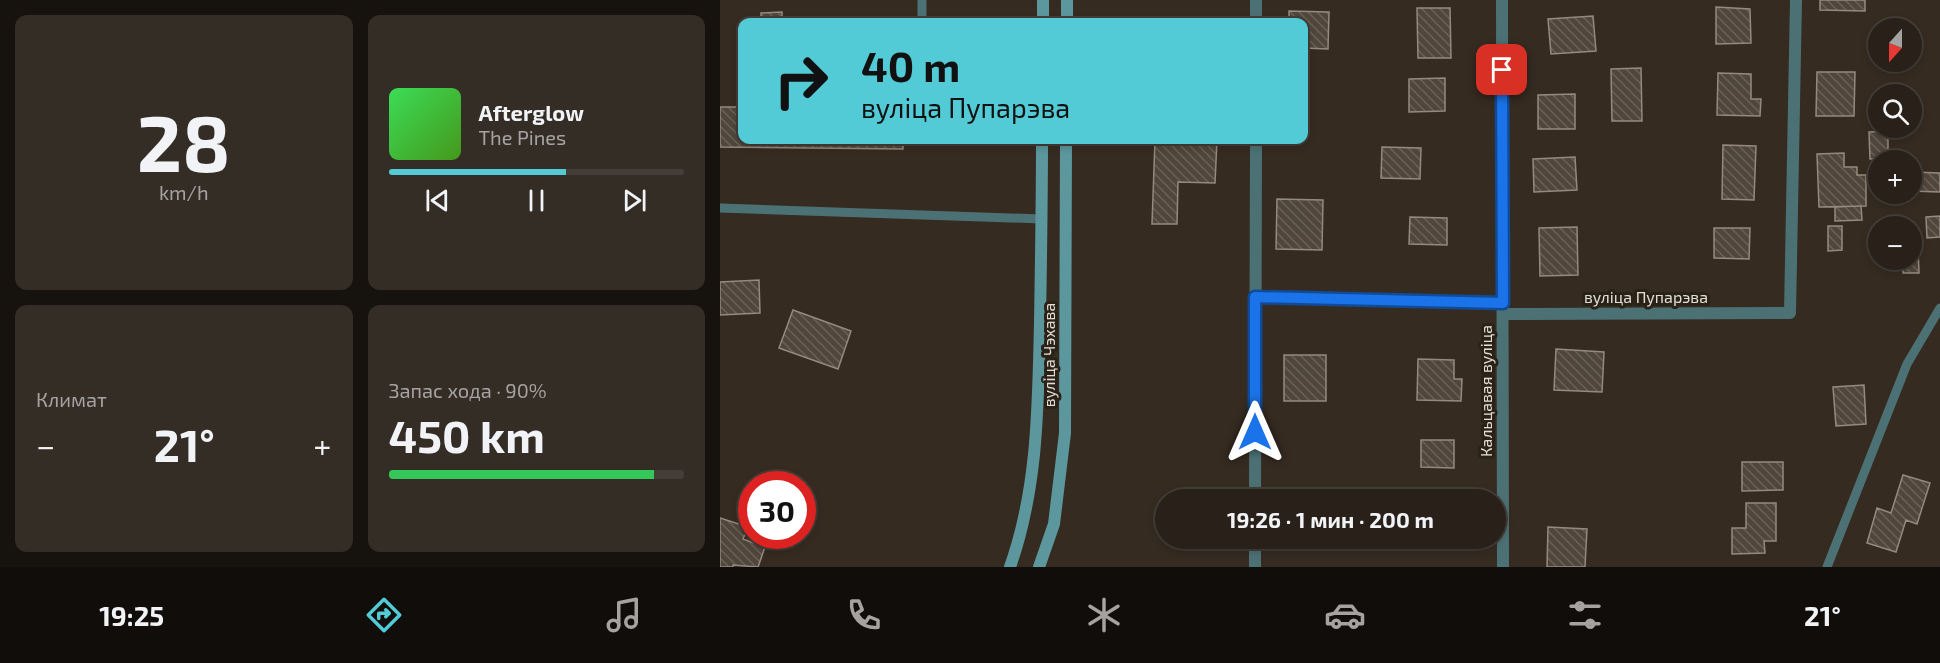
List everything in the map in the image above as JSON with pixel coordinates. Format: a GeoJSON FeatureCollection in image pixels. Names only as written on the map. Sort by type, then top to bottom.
{"type":"FeatureCollection","features":[{"type":"Feature","properties":{"kind":"main road"},"geometry":{"type":"LineString","coordinates":[[1043,0],[1043,18]]}},
{"type":"Feature","properties":{"kind":"main road"},"geometry":{"type":"LineString","coordinates":[[1067,0],[1067,18]]}},
{"type":"Feature","properties":{"kind":"main road","name":"вуліца Чэхава"},"geometry":{"type":"LineString","coordinates":[[1010,567],[1020,539],[1033,476],[1038,397],[1042,144]]}},
{"type":"Feature","properties":{"kind":"main road","name":"вуліца Чэхава"},"geometry":{"type":"LineString","coordinates":[[1039,567],[1054,524],[1065,433],[1066,144]]}},
{"type":"Feature","properties":{"kind":"street"},"geometry":{"type":"LineString","coordinates":[[1256,0],[1256,18]]}},
{"type":"Feature","properties":{"kind":"street","name":"Кальцавая вуліца"},"geometry":{"type":"LineString","coordinates":[[1502,0],[1503,567]]}},
{"type":"Feature","properties":{"kind":"street","name":"вуліца Пупарэва"},"geometry":{"type":"LineString","coordinates":[[1255,297],[1503,308],[1790,313],[1796,0]]}},
{"type":"Feature","properties":{"kind":"street"},"geometry":{"type":"LineString","coordinates":[[1255,489],[1256,144]]}},
{"type":"Feature","properties":{"kind":"street"},"geometry":{"type":"LineString","coordinates":[[1255,549],[1255,567]]}},
{"type":"Feature","properties":{"kind":"lane"},"geometry":{"type":"LineString","coordinates":[[922,0],[922,18]]}},
{"type":"Feature","properties":{"kind":"lane"},"geometry":{"type":"LineString","coordinates":[[720,208],[1042,219]]}},
{"type":"Feature","properties":{"kind":"lane"},"geometry":{"type":"LineString","coordinates":[[1827,567],[1907,364],[1940,308]]}},
{"type":"Feature","properties":{"kind":"building"},"geometry":{"type":"Polygon","coordinates":[[[1820,0],[1865,0],[1865,11],[1820,10],[1820,0]]]}},
{"type":"Feature","properties":{"kind":"building"},"geometry":{"type":"Polygon","coordinates":[[[1716,7],[1750,9],[1751,43],[1716,44],[1716,7]]]}},
{"type":"Feature","properties":{"kind":"building"},"geometry":{"type":"Polygon","coordinates":[[[1417,8],[1450,8],[1451,58],[1418,58],[1417,8]]]}},
{"type":"Feature","properties":{"kind":"building"},"geometry":{"type":"Polygon","coordinates":[[[1289,11],[1329,12],[1328,49],[1308,48],[1308,18],[1289,18],[1289,11]]]}},
{"type":"Feature","properties":{"kind":"building"},"geometry":{"type":"Polygon","coordinates":[[[782,12],[782,18],[761,18],[761,13],[782,12]]]}},
{"type":"Feature","properties":{"kind":"building"},"geometry":{"type":"Polygon","coordinates":[[[1593,16],[1596,51],[1551,54],[1548,19],[1593,16]]]}},
{"type":"Feature","properties":{"kind":"building"},"geometry":{"type":"Polygon","coordinates":[[[1641,68],[1642,121],[1612,121],[1611,69],[1641,68]]]}},
{"type":"Feature","properties":{"kind":"building"},"geometry":{"type":"Polygon","coordinates":[[[1817,72],[1855,72],[1854,116],[1816,116],[1817,72]]]}},
{"type":"Feature","properties":{"kind":"building"},"geometry":{"type":"Polygon","coordinates":[[[1718,73],[1751,74],[1751,99],[1761,99],[1760,116],[1717,115],[1718,73]]]}},
{"type":"Feature","properties":{"kind":"building"},"geometry":{"type":"Polygon","coordinates":[[[1445,78],[1445,111],[1409,112],[1409,79],[1445,78]]]}},
{"type":"Feature","properties":{"kind":"building"},"geometry":{"type":"Polygon","coordinates":[[[1575,94],[1575,129],[1538,129],[1538,95],[1575,94]]]}},
{"type":"Feature","properties":{"kind":"building"},"geometry":{"type":"Polygon","coordinates":[[[720,107],[738,107],[738,144],[903,144],[903,149],[720,147],[720,107]]]}},
{"type":"Feature","properties":{"kind":"building"},"geometry":{"type":"Polygon","coordinates":[[[1869,138],[1888,138],[1888,150],[1870,150],[1869,138]]]}},
{"type":"Feature","properties":{"kind":"building"},"geometry":{"type":"Polygon","coordinates":[[[1155,144],[1217,144],[1215,183],[1178,182],[1177,224],[1152,224],[1155,144]]]}},
{"type":"Feature","properties":{"kind":"building"},"geometry":{"type":"Polygon","coordinates":[[[1723,145],[1756,146],[1754,200],[1722,199],[1723,145]]]}},
{"type":"Feature","properties":{"kind":"building"},"geometry":{"type":"Polygon","coordinates":[[[1382,147],[1421,148],[1420,179],[1381,178],[1382,147]]]}},
{"type":"Feature","properties":{"kind":"building"},"geometry":{"type":"Polygon","coordinates":[[[1844,153],[1844,167],[1857,167],[1857,175],[1866,175],[1866,206],[1819,207],[1817,154],[1844,153]]]}},
{"type":"Feature","properties":{"kind":"building"},"geometry":{"type":"Polygon","coordinates":[[[1575,157],[1577,190],[1534,192],[1533,159],[1575,157]]]}},
{"type":"Feature","properties":{"kind":"building"},"geometry":{"type":"Polygon","coordinates":[[[1922,172],[1940,173],[1940,192],[1922,191],[1922,172]]]}},
{"type":"Feature","properties":{"kind":"building"},"geometry":{"type":"Polygon","coordinates":[[[1277,199],[1323,200],[1322,250],[1276,249],[1277,199]]]}},
{"type":"Feature","properties":{"kind":"building"},"geometry":{"type":"Polygon","coordinates":[[[1861,206],[1862,220],[1835,221],[1835,207],[1861,206]]]}},
{"type":"Feature","properties":{"kind":"building"},"geometry":{"type":"Polygon","coordinates":[[[1940,216],[1940,237],[1927,238],[1926,217],[1940,216]]]}},
{"type":"Feature","properties":{"kind":"building"},"geometry":{"type":"Polygon","coordinates":[[[1410,217],[1447,218],[1447,245],[1409,244],[1410,217]]]}},
{"type":"Feature","properties":{"kind":"building"},"geometry":{"type":"Polygon","coordinates":[[[1828,226],[1842,226],[1842,250],[1828,251],[1828,226]]]}},
{"type":"Feature","properties":{"kind":"building"},"geometry":{"type":"Polygon","coordinates":[[[1577,227],[1578,275],[1540,276],[1539,228],[1577,227]]]}},
{"type":"Feature","properties":{"kind":"building"},"geometry":{"type":"Polygon","coordinates":[[[1714,228],[1750,228],[1749,259],[1714,258],[1714,228]]]}},
{"type":"Feature","properties":{"kind":"building"},"geometry":{"type":"Polygon","coordinates":[[[1903,270],[1919,270],[1919,273],[1903,273],[1903,270]]]}},
{"type":"Feature","properties":{"kind":"building"},"geometry":{"type":"Polygon","coordinates":[[[759,280],[760,313],[720,315],[720,282],[759,280]]]}},
{"type":"Feature","properties":{"kind":"building"},"geometry":{"type":"Polygon","coordinates":[[[793,310],[851,331],[838,369],[779,348],[793,310]]]}},
{"type":"Feature","properties":{"kind":"building"},"geometry":{"type":"Polygon","coordinates":[[[1556,349],[1604,352],[1602,392],[1554,390],[1556,349]]]}},
{"type":"Feature","properties":{"kind":"building"},"geometry":{"type":"Polygon","coordinates":[[[1284,355],[1326,355],[1326,401],[1284,401],[1284,355]]]}},
{"type":"Feature","properties":{"kind":"building"},"geometry":{"type":"Polygon","coordinates":[[[1418,359],[1454,360],[1454,379],[1462,379],[1461,401],[1417,400],[1418,359]]]}},
{"type":"Feature","properties":{"kind":"building"},"geometry":{"type":"Polygon","coordinates":[[[1864,385],[1866,424],[1836,426],[1833,387],[1864,385]]]}},
{"type":"Feature","properties":{"kind":"building"},"geometry":{"type":"Polygon","coordinates":[[[1421,440],[1454,440],[1454,468],[1421,467],[1421,440]]]}},
{"type":"Feature","properties":{"kind":"building"},"geometry":{"type":"Polygon","coordinates":[[[1742,462],[1783,462],[1783,490],[1742,491],[1742,462]]]}},
{"type":"Feature","properties":{"kind":"building"},"geometry":{"type":"Polygon","coordinates":[[[1903,475],[1930,483],[1917,524],[1906,520],[1896,552],[1867,543],[1877,508],[1891,513],[1903,475]]]}},
{"type":"Feature","properties":{"kind":"building"},"geometry":{"type":"Polygon","coordinates":[[[1746,503],[1776,503],[1776,541],[1764,541],[1765,553],[1732,554],[1732,528],[1746,528],[1746,503]]]}},
{"type":"Feature","properties":{"kind":"building"},"geometry":{"type":"Polygon","coordinates":[[[720,518],[738,524],[738,549],[764,549],[758,567],[733,565],[733,567],[720,567],[720,518]]]}},
{"type":"Feature","properties":{"kind":"building"},"geometry":{"type":"Polygon","coordinates":[[[1548,527],[1587,529],[1585,567],[1547,567],[1548,527]]]}},
{"type":"Feature","properties":{"kind":"route"},"geometry":{"type":"LineString","coordinates":[[1255,432],[1255,297],[1503,303],[1502,70]]}}]}
